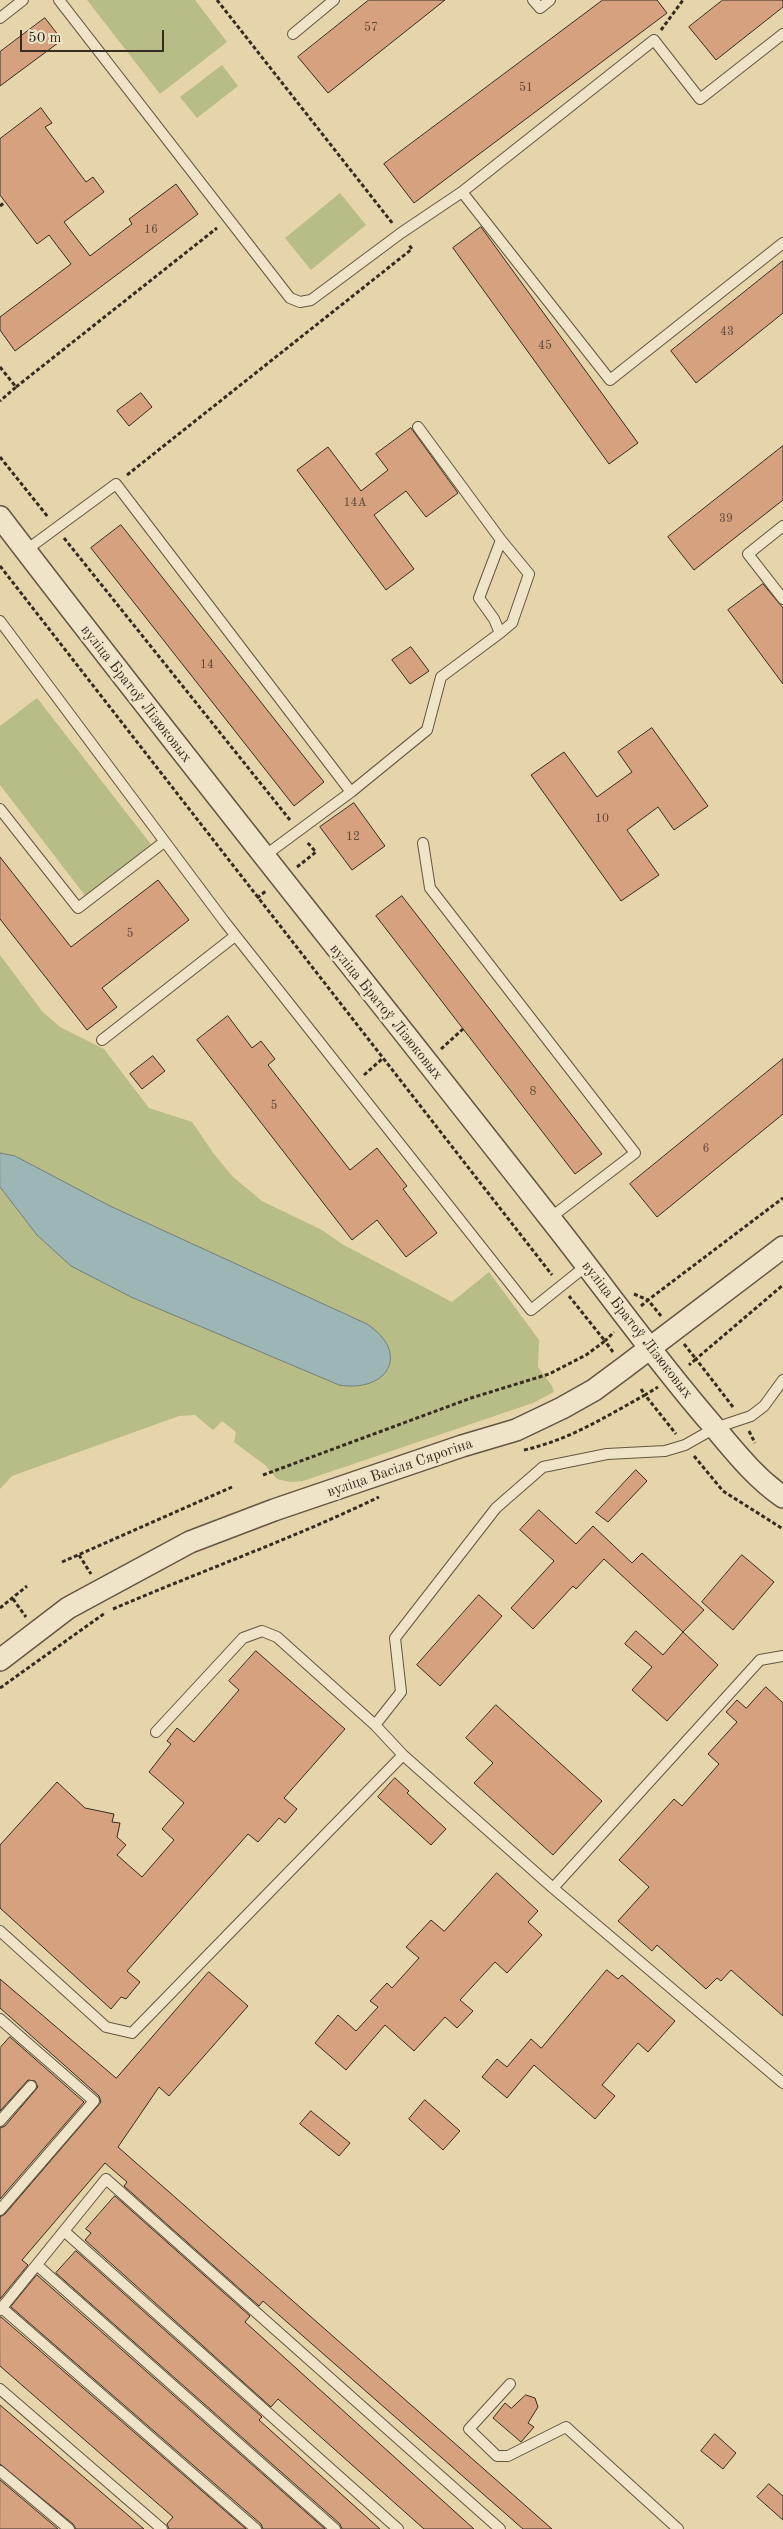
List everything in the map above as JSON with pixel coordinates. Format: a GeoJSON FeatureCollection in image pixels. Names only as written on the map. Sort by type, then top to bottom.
{"type":"FeatureCollection","features":[{"type":"Feature","properties":{"kind":"street","name":"вуліца Братоў Лізюковых"},"geometry":{"type":"LineString","coordinates":[[0,517],[263,858],[550,1218],[649,1348],[749,1468],[765,1484],[783,1497]]}},
{"type":"Feature","properties":{"kind":"street","name":"вуліца Васіля Сярогіна"},"geometry":{"type":"LineString","coordinates":[[0,1660],[68,1608],[190,1542],[274,1510],[462,1446],[516,1430],[562,1408],[594,1390],[783,1247]]}},
{"type":"Feature","properties":{"kind":"lane"},"geometry":{"type":"LineString","coordinates":[[0,18],[23,0]]}},
{"type":"Feature","properties":{"kind":"lane"},"geometry":{"type":"LineString","coordinates":[[59,0],[290,298],[300,302],[311,300],[401,233],[462,192],[654,40],[700,99],[783,34]]}},
{"type":"Feature","properties":{"kind":"lane"},"geometry":{"type":"LineString","coordinates":[[293,34],[334,0]]}},
{"type":"Feature","properties":{"kind":"lane"},"geometry":{"type":"LineString","coordinates":[[533,0],[540,8],[550,0]]}},
{"type":"Feature","properties":{"kind":"lane"},"geometry":{"type":"LineString","coordinates":[[462,192],[610,380],[783,243]]}},
{"type":"Feature","properties":{"kind":"lane"},"geometry":{"type":"LineString","coordinates":[[263,858],[351,792],[427,730],[441,677],[512,623],[529,574],[501,540],[418,426]]}},
{"type":"Feature","properties":{"kind":"lane"},"geometry":{"type":"LineString","coordinates":[[25,551],[116,484],[351,792]]}},
{"type":"Feature","properties":{"kind":"lane"},"geometry":{"type":"LineString","coordinates":[[783,526],[748,554],[783,599]]}},
{"type":"Feature","properties":{"kind":"lane"},"geometry":{"type":"LineString","coordinates":[[500,633],[494,619],[479,598],[501,540]]}},
{"type":"Feature","properties":{"kind":"lane"},"geometry":{"type":"LineString","coordinates":[[0,621],[235,936],[531,1310],[586,1266]]}},
{"type":"Feature","properties":{"kind":"lane"},"geometry":{"type":"LineString","coordinates":[[0,810],[78,908],[164,842]]}},
{"type":"Feature","properties":{"kind":"lane"},"geometry":{"type":"LineString","coordinates":[[423,843],[430,888],[634,1153],[550,1218]]}},
{"type":"Feature","properties":{"kind":"lane"},"geometry":{"type":"LineString","coordinates":[[102,1040],[235,936]]}},
{"type":"Feature","properties":{"kind":"lane"},"geometry":{"type":"LineString","coordinates":[[375,1725],[401,1692],[395,1638],[496,1508],[543,1468],[607,1454],[666,1451],[685,1445],[715,1428],[751,1416],[764,1406],[783,1380]]}},
{"type":"Feature","properties":{"kind":"lane"},"geometry":{"type":"LineString","coordinates":[[156,1732],[243,1638],[262,1631],[277,1637],[375,1725],[403,1755],[553,1888],[783,2083]]}},
{"type":"Feature","properties":{"kind":"lane"},"geometry":{"type":"LineString","coordinates":[[553,1888],[760,1660],[783,1656]]}},
{"type":"Feature","properties":{"kind":"lane"},"geometry":{"type":"LineString","coordinates":[[0,1931],[106,2027],[132,2033],[403,1755]]}},
{"type":"Feature","properties":{"kind":"lane"},"geometry":{"type":"LineString","coordinates":[[0,2034],[4,2022],[94,2101],[0,2210]]}},
{"type":"Feature","properties":{"kind":"lane"},"geometry":{"type":"LineString","coordinates":[[0,2121],[31,2086]]}},
{"type":"Feature","properties":{"kind":"lane"},"geometry":{"type":"LineString","coordinates":[[256,2529],[1,2309],[38,2266],[106,2179],[500,2529]]}},
{"type":"Feature","properties":{"kind":"lane"},"geometry":{"type":"LineString","coordinates":[[64,2231],[398,2529]]}},
{"type":"Feature","properties":{"kind":"lane"},"geometry":{"type":"LineString","coordinates":[[38,2266],[336,2529]]}},
{"type":"Feature","properties":{"kind":"lane"},"geometry":{"type":"LineString","coordinates":[[510,2384],[469,2429],[497,2456],[508,2456],[566,2427],[678,2529]]}},
{"type":"Feature","properties":{"kind":"lane"},"geometry":{"type":"LineString","coordinates":[[0,2389],[162,2529]]}},
{"type":"Feature","properties":{"kind":"lane"},"geometry":{"type":"LineString","coordinates":[[0,2471],[69,2529]]}},
{"type":"Feature","properties":{"kind":"path"},"geometry":{"type":"LineString","coordinates":[[116,484],[412,248],[217,0]]}},
{"type":"Feature","properties":{"kind":"path"},"geometry":{"type":"LineString","coordinates":[[654,40],[682,0]]}},
{"type":"Feature","properties":{"kind":"path"},"geometry":{"type":"LineString","coordinates":[[0,206],[5,202]]}},
{"type":"Feature","properties":{"kind":"path"},"geometry":{"type":"LineString","coordinates":[[0,401],[228,219]]}},
{"type":"Feature","properties":{"kind":"path"},"geometry":{"type":"LineString","coordinates":[[0,367],[16,387]]}},
{"type":"Feature","properties":{"kind":"path"},"geometry":{"type":"LineString","coordinates":[[0,457],[298,831]]}},
{"type":"Feature","properties":{"kind":"path"},"geometry":{"type":"LineString","coordinates":[[0,566],[382,1059],[605,1340],[616,1357]]}},
{"type":"Feature","properties":{"kind":"path"},"geometry":{"type":"LineString","coordinates":[[352,1084],[382,1059]]}},
{"type":"Feature","properties":{"kind":"path"},"geometry":{"type":"LineString","coordinates":[[640,1308],[783,1198]]}},
{"type":"Feature","properties":{"kind":"path"},"geometry":{"type":"LineString","coordinates":[[686,1368],[783,1285]]}},
{"type":"Feature","properties":{"kind":"path"},"geometry":{"type":"LineString","coordinates":[[648,1300],[661,1316]]}},
{"type":"Feature","properties":{"kind":"path"},"geometry":{"type":"LineString","coordinates":[[263,1476],[471,1398],[550,1374],[586,1356],[616,1330]]}},
{"type":"Feature","properties":{"kind":"path"},"geometry":{"type":"LineString","coordinates":[[684,1343],[743,1419]]}},
{"type":"Feature","properties":{"kind":"path"},"geometry":{"type":"LineString","coordinates":[[516,1452],[552,1444],[579,1432],[661,1386]]}},
{"type":"Feature","properties":{"kind":"path"},"geometry":{"type":"LineString","coordinates":[[641,1389],[723,1490],[783,1529]]}},
{"type":"Feature","properties":{"kind":"path"},"geometry":{"type":"LineString","coordinates":[[62,1562],[232,1487]]}},
{"type":"Feature","properties":{"kind":"path"},"geometry":{"type":"LineString","coordinates":[[0,1688],[110,1610],[207,1568],[286,1540],[388,1493]]}},
{"type":"Feature","properties":{"kind":"path"},"geometry":{"type":"LineString","coordinates":[[79,1555],[92,1575]]}},
{"type":"Feature","properties":{"kind":"path"},"geometry":{"type":"LineString","coordinates":[[0,1608],[27,1586]]}},
{"type":"Feature","properties":{"kind":"path"},"geometry":{"type":"LineString","coordinates":[[13,1599],[29,1621]]}},
{"type":"Feature","properties":{"kind":"green space"},"geometry":{"type":"Polygon","coordinates":[[[87,0],[195,0],[227,42],[160,94],[87,0]]]}},
{"type":"Feature","properties":{"kind":"green space"},"geometry":{"type":"Polygon","coordinates":[[[222,65],[238,86],[197,118],[180,97],[222,65]]]}},
{"type":"Feature","properties":{"kind":"green space"},"geometry":{"type":"Polygon","coordinates":[[[340,193],[366,225],[311,270],[285,238],[340,193]]]}},
{"type":"Feature","properties":{"kind":"green space"},"geometry":{"type":"Polygon","coordinates":[[[37,698],[153,847],[87,898],[0,785],[0,726],[37,698]]]}},
{"type":"Feature","properties":{"kind":"green space"},"geometry":{"type":"Polygon","coordinates":[[[0,955],[42,1011],[60,1027],[104,1049],[149,1108],[192,1122],[233,1177],[262,1201],[322,1230],[342,1244],[452,1302],[489,1272],[539,1340],[538,1367],[552,1386],[554,1392],[533,1403],[303,1481],[290,1482],[277,1479],[265,1465],[234,1442],[236,1432],[222,1421],[213,1430],[195,1415],[179,1416],[12,1476],[0,1489],[0,955]]]}},
{"type":"Feature","properties":{"kind":"water"},"geometry":{"type":"Polygon","coordinates":[[[0,1153],[15,1156],[110,1206],[367,1324],[380,1335],[388,1347],[390,1358],[388,1368],[381,1377],[370,1383],[356,1386],[339,1385],[131,1297],[71,1266],[37,1235],[0,1187],[0,1153]]]}},
{"type":"Feature","properties":{"kind":"building"},"geometry":{"type":"Polygon","coordinates":[[[369,0],[445,0],[328,93],[298,57],[369,0]]]}},
{"type":"Feature","properties":{"kind":"building"},"geometry":{"type":"Polygon","coordinates":[[[603,0],[657,0],[667,13],[414,203],[384,164],[603,0]]]}},
{"type":"Feature","properties":{"kind":"building"},"geometry":{"type":"Polygon","coordinates":[[[723,0],[783,0],[783,7],[716,60],[689,27],[723,0]]]}},
{"type":"Feature","properties":{"kind":"building"},"geometry":{"type":"Polygon","coordinates":[[[45,18],[62,40],[0,86],[0,52],[45,18]]]}},
{"type":"Feature","properties":{"kind":"building"},"geometry":{"type":"Polygon","coordinates":[[[41,108],[52,123],[45,127],[86,182],[93,177],[104,192],[64,222],[90,256],[132,224],[129,219],[176,184],[198,214],[15,351],[0,330],[0,317],[71,264],[49,235],[37,244],[0,195],[0,139],[41,108]]]}},
{"type":"Feature","properties":{"kind":"building"},"geometry":{"type":"Polygon","coordinates":[[[481,227],[638,443],[609,464],[453,248],[481,227]]]}},
{"type":"Feature","properties":{"kind":"building"},"geometry":{"type":"Polygon","coordinates":[[[783,261],[783,313],[696,383],[671,351],[783,261]]]}},
{"type":"Feature","properties":{"kind":"building"},"geometry":{"type":"Polygon","coordinates":[[[141,393],[152,407],[129,426],[117,411],[141,393]]]}},
{"type":"Feature","properties":{"kind":"building"},"geometry":{"type":"Polygon","coordinates":[[[411,428],[458,493],[426,517],[406,491],[374,515],[414,569],[386,590],[297,470],[328,447],[361,491],[388,470],[376,454],[411,428]]]}},
{"type":"Feature","properties":{"kind":"building"},"geometry":{"type":"Polygon","coordinates":[[[783,446],[783,500],[694,570],[668,537],[783,446]]]}},
{"type":"Feature","properties":{"kind":"building"},"geometry":{"type":"Polygon","coordinates":[[[121,525],[324,782],[294,806],[91,548],[121,525]]]}},
{"type":"Feature","properties":{"kind":"building"},"geometry":{"type":"Polygon","coordinates":[[[763,584],[783,608],[783,684],[728,610],[763,584]]]}},
{"type":"Feature","properties":{"kind":"building"},"geometry":{"type":"Polygon","coordinates":[[[411,647],[429,671],[410,684],[392,660],[411,647]]]}},
{"type":"Feature","properties":{"kind":"building"},"geometry":{"type":"Polygon","coordinates":[[[652,728],[708,806],[674,830],[658,807],[627,830],[659,875],[621,901],[531,775],[564,752],[597,797],[632,772],[618,752],[652,728]]]}},
{"type":"Feature","properties":{"kind":"building"},"geometry":{"type":"Polygon","coordinates":[[[354,803],[385,846],[352,870],[320,827],[354,803]]]}},
{"type":"Feature","properties":{"kind":"building"},"geometry":{"type":"Polygon","coordinates":[[[0,857],[71,947],[158,880],[189,920],[102,988],[117,1007],[87,1030],[0,919],[0,857]]]}},
{"type":"Feature","properties":{"kind":"building"},"geometry":{"type":"Polygon","coordinates":[[[402,896],[602,1154],[575,1174],[376,916],[402,896]]]}},
{"type":"Feature","properties":{"kind":"building"},"geometry":{"type":"Polygon","coordinates":[[[228,1016],[252,1048],[261,1041],[275,1059],[268,1065],[350,1170],[377,1148],[407,1186],[403,1189],[437,1233],[406,1257],[377,1220],[352,1240],[197,1040],[228,1016]]]}},
{"type":"Feature","properties":{"kind":"building"},"geometry":{"type":"Polygon","coordinates":[[[153,1056],[165,1071],[142,1089],[130,1074],[153,1056]]]}},
{"type":"Feature","properties":{"kind":"building"},"geometry":{"type":"Polygon","coordinates":[[[783,1059],[783,1114],[657,1217],[630,1184],[783,1059]]]}},
{"type":"Feature","properties":{"kind":"building"},"geometry":{"type":"Polygon","coordinates":[[[636,1470],[647,1481],[608,1522],[596,1513],[636,1470]]]}},
{"type":"Feature","properties":{"kind":"building"},"geometry":{"type":"Polygon","coordinates":[[[539,1510],[576,1544],[593,1526],[632,1563],[642,1553],[704,1610],[683,1632],[604,1559],[576,1589],[573,1586],[533,1629],[511,1608],[554,1561],[520,1530],[539,1510]]]}},
{"type":"Feature","properties":{"kind":"building"},"geometry":{"type":"Polygon","coordinates":[[[742,1555],[774,1582],[733,1630],[702,1602],[742,1555]]]}},
{"type":"Feature","properties":{"kind":"building"},"geometry":{"type":"Polygon","coordinates":[[[479,1595],[502,1616],[440,1686],[417,1665],[479,1595]]]}},
{"type":"Feature","properties":{"kind":"building"},"geometry":{"type":"Polygon","coordinates":[[[636,1631],[663,1655],[683,1632],[718,1665],[667,1721],[632,1690],[652,1667],[625,1644],[636,1631]]]}},
{"type":"Feature","properties":{"kind":"building"},"geometry":{"type":"Polygon","coordinates":[[[256,1651],[345,1729],[284,1798],[297,1809],[285,1823],[279,1818],[258,1842],[248,1834],[127,1971],[140,1982],[126,1999],[121,1997],[111,2009],[0,1908],[0,1845],[57,1782],[85,1808],[114,1814],[112,1822],[120,1823],[117,1837],[126,1845],[117,1855],[142,1877],[174,1840],[162,1829],[184,1803],[149,1772],[171,1744],[167,1741],[177,1728],[194,1742],[239,1690],[229,1681],[256,1651]]]}},
{"type":"Feature","properties":{"kind":"building"},"geometry":{"type":"Polygon","coordinates":[[[766,1687],[783,1703],[783,2016],[731,1970],[721,1981],[717,1978],[706,1989],[657,1945],[652,1951],[618,1921],[649,1887],[619,1860],[674,1799],[682,1806],[719,1764],[708,1754],[737,1722],[726,1712],[737,1700],[746,1708],[766,1687]]]}},
{"type":"Feature","properties":{"kind":"building"},"geometry":{"type":"Polygon","coordinates":[[[496,1705],[602,1801],[553,1855],[474,1783],[493,1763],[466,1738],[496,1705]]]}},
{"type":"Feature","properties":{"kind":"building"},"geometry":{"type":"Polygon","coordinates":[[[395,1778],[409,1791],[407,1793],[446,1829],[431,1845],[378,1797],[395,1778]]]}},
{"type":"Feature","properties":{"kind":"building"},"geometry":{"type":"Polygon","coordinates":[[[497,1873],[538,1911],[528,1922],[542,1935],[507,1973],[495,1962],[460,2000],[473,2011],[457,2028],[445,2017],[414,2051],[385,2025],[346,2070],[315,2043],[338,2015],[356,2031],[378,2007],[370,2001],[387,1983],[392,1988],[419,1958],[406,1947],[431,1920],[444,1931],[497,1873]]]}},
{"type":"Feature","properties":{"kind":"building"},"geometry":{"type":"Polygon","coordinates":[[[607,1970],[618,1979],[622,1975],[675,2021],[648,2052],[638,2043],[602,2085],[615,2096],[595,2119],[534,2065],[507,2098],[482,2077],[497,2059],[507,2067],[531,2039],[541,2048],[607,1970]]]}},
{"type":"Feature","properties":{"kind":"building"},"geometry":{"type":"Polygon","coordinates":[[[209,1972],[248,2006],[169,2096],[159,2087],[118,2147],[552,2529],[523,2529],[263,2301],[259,2306],[124,2186],[127,2182],[105,2163],[22,2260],[28,2265],[0,2299],[0,2217],[5,2214],[101,2102],[99,2096],[0,2008],[0,1979],[116,2078],[209,1972]]]}},
{"type":"Feature","properties":{"kind":"building"},"geometry":{"type":"Polygon","coordinates":[[[10,2037],[84,2102],[0,2199],[0,2128],[5,2126],[38,2087],[35,2081],[28,2080],[0,2111],[0,2048],[10,2037]]]}},
{"type":"Feature","properties":{"kind":"building"},"geometry":{"type":"Polygon","coordinates":[[[425,2100],[460,2131],[443,2150],[409,2119],[425,2100]]]}},
{"type":"Feature","properties":{"kind":"building"},"geometry":{"type":"Polygon","coordinates":[[[311,2111],[350,2143],[339,2156],[300,2124],[311,2111]]]}},
{"type":"Feature","properties":{"kind":"building"},"geometry":{"type":"Polygon","coordinates":[[[115,2196],[250,2316],[245,2322],[474,2529],[424,2529],[278,2399],[271,2407],[85,2240],[91,2233],[86,2229],[115,2196]]]}},
{"type":"Feature","properties":{"kind":"building"},"geometry":{"type":"Polygon","coordinates":[[[76,2251],[262,2417],[259,2420],[380,2529],[342,2529],[340,2524],[56,2273],[76,2251]]]}},
{"type":"Feature","properties":{"kind":"building"},"geometry":{"type":"Polygon","coordinates":[[[37,2275],[325,2529],[263,2529],[261,2524],[11,2307],[37,2275]]]}},
{"type":"Feature","properties":{"kind":"building"},"geometry":{"type":"Polygon","coordinates":[[[0,2317],[246,2529],[169,2529],[167,2524],[173,2517],[0,2366],[0,2317]]]}},
{"type":"Feature","properties":{"kind":"building"},"geometry":{"type":"Polygon","coordinates":[[[526,2395],[535,2398],[538,2407],[528,2423],[534,2427],[521,2442],[493,2418],[505,2403],[511,2408],[526,2395]]]}},
{"type":"Feature","properties":{"kind":"building"},"geometry":{"type":"Polygon","coordinates":[[[0,2405],[144,2529],[76,2529],[73,2524],[0,2464],[0,2405]]]}},
{"type":"Feature","properties":{"kind":"building"},"geometry":{"type":"Polygon","coordinates":[[[715,2434],[736,2453],[723,2469],[701,2451],[715,2434]]]}},
{"type":"Feature","properties":{"kind":"building"},"geometry":{"type":"Polygon","coordinates":[[[0,2480],[58,2529],[0,2529],[0,2480]]]}},
{"type":"Feature","properties":{"kind":"building"},"geometry":{"type":"Polygon","coordinates":[[[769,2484],[783,2496],[783,2520],[757,2497],[769,2484]]]}}]}
